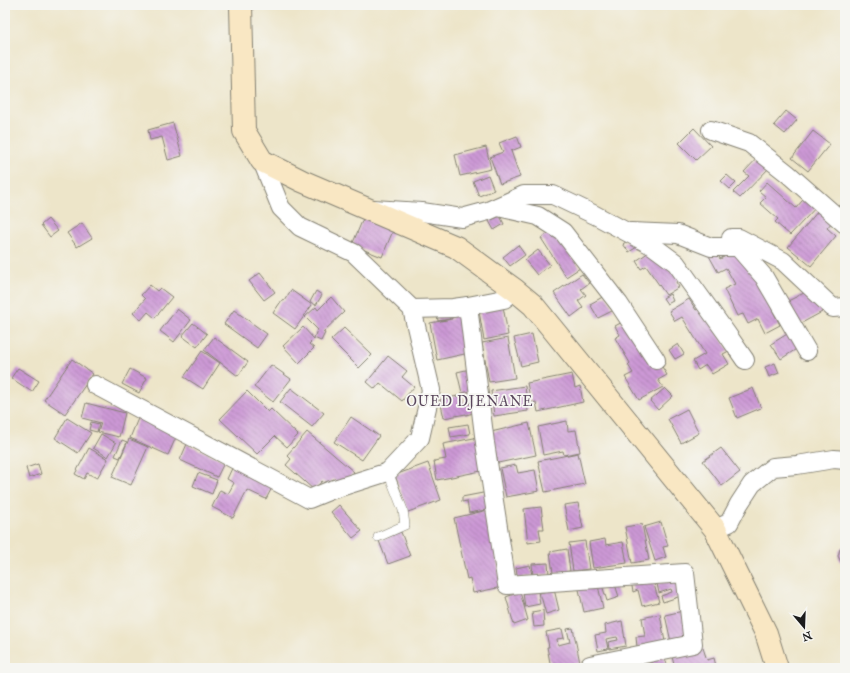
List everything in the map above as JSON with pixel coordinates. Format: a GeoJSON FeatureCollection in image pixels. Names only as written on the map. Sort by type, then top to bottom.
{"type":"FeatureCollection","features":[{"type":"Feature","properties":{"kind":"main road"},"geometry":{"type":"LineString","coordinates":[[241,5],[244,131],[262,161],[302,181],[456,247],[516,290],[534,305],[715,530],[766,633],[777,668]]}},
{"type":"Feature","properties":{"kind":"street"},"geometry":{"type":"LineString","coordinates":[[711,130],[749,143],[787,173],[845,224]]}},
{"type":"Feature","properties":{"kind":"street"},"geometry":{"type":"LineString","coordinates":[[95,385],[309,500],[331,490],[388,472],[420,438],[431,390],[412,309],[354,253],[300,227],[281,208],[262,161]]}},
{"type":"Feature","properties":{"kind":"street"},"geometry":{"type":"LineString","coordinates":[[366,208],[422,212],[462,218],[488,211],[524,195],[553,195],[595,215],[653,246],[676,263],[745,360]]}},
{"type":"Feature","properties":{"kind":"street"},"geometry":{"type":"LineString","coordinates":[[498,206],[538,216],[563,232],[619,304],[656,360]]}},
{"type":"Feature","properties":{"kind":"street"},"geometry":{"type":"LineString","coordinates":[[627,232],[678,234],[711,247],[738,247],[764,277],[807,351]]}},
{"type":"Feature","properties":{"kind":"street"},"geometry":{"type":"LineString","coordinates":[[691,239],[739,238],[783,261],[833,308],[845,307]]}},
{"type":"Feature","properties":{"kind":"street"},"geometry":{"type":"LineString","coordinates":[[412,309],[468,306],[504,299],[516,290]]}},
{"type":"Feature","properties":{"kind":"street"},"geometry":{"type":"LineString","coordinates":[[468,306],[485,443],[507,585],[685,573],[693,644],[590,665]]}},
{"type":"Feature","properties":{"kind":"street"},"geometry":{"type":"LineString","coordinates":[[715,530],[730,523],[739,504],[752,484],[773,467],[845,460]]}},
{"type":"Feature","properties":{"kind":"lane"},"geometry":{"type":"LineString","coordinates":[[378,537],[405,525],[403,510],[388,472]]}},
{"type":"Feature","properties":{"kind":"building"},"geometry":{"type":"Polygon","coordinates":[[[786,111],[797,120],[785,134],[774,125],[786,111]]]}},
{"type":"Feature","properties":{"kind":"building"},"geometry":{"type":"Polygon","coordinates":[[[173,123],[182,156],[168,160],[162,137],[150,140],[148,130],[173,123]]]}},
{"type":"Feature","properties":{"kind":"building"},"geometry":{"type":"Polygon","coordinates":[[[694,128],[711,146],[696,160],[679,143],[694,128]]]}},
{"type":"Feature","properties":{"kind":"building"},"geometry":{"type":"Polygon","coordinates":[[[813,131],[830,144],[808,171],[792,158],[813,131]]]}},
{"type":"Feature","properties":{"kind":"building"},"geometry":{"type":"Polygon","coordinates":[[[517,136],[521,147],[511,151],[520,177],[500,184],[490,157],[503,152],[499,143],[517,136]]]}},
{"type":"Feature","properties":{"kind":"building"},"geometry":{"type":"Polygon","coordinates":[[[486,147],[491,169],[460,176],[455,155],[486,147]]]}},
{"type":"Feature","properties":{"kind":"building"},"geometry":{"type":"Polygon","coordinates":[[[762,153],[773,164],[740,198],[733,192],[749,176],[744,172],[762,153]]]}},
{"type":"Feature","properties":{"kind":"building"},"geometry":{"type":"Polygon","coordinates":[[[488,175],[494,190],[479,196],[473,181],[488,175]]]}},
{"type":"Feature","properties":{"kind":"building"},"geometry":{"type":"Polygon","coordinates":[[[727,175],[736,183],[730,189],[721,181],[727,175]]]}},
{"type":"Feature","properties":{"kind":"building"},"geometry":{"type":"Polygon","coordinates":[[[767,182],[796,208],[808,194],[819,204],[790,235],[775,222],[778,219],[760,203],[766,197],[759,191],[767,182]]]}},
{"type":"Feature","properties":{"kind":"building"},"geometry":{"type":"Polygon","coordinates":[[[823,205],[837,216],[827,228],[836,236],[811,266],[788,247],[823,205]]]}},
{"type":"Feature","properties":{"kind":"building"},"geometry":{"type":"Polygon","coordinates":[[[365,214],[395,226],[382,257],[352,245],[365,214]]]}},
{"type":"Feature","properties":{"kind":"building"},"geometry":{"type":"Polygon","coordinates":[[[500,216],[504,224],[494,230],[489,221],[500,216]]]}},
{"type":"Feature","properties":{"kind":"building"},"geometry":{"type":"Polygon","coordinates":[[[48,219],[58,231],[50,237],[41,225],[48,219]]]}},
{"type":"Feature","properties":{"kind":"building"},"geometry":{"type":"Polygon","coordinates":[[[82,223],[92,238],[77,247],[67,233],[82,223]]]}},
{"type":"Feature","properties":{"kind":"building"},"geometry":{"type":"Polygon","coordinates":[[[558,227],[571,255],[580,268],[566,277],[541,238],[558,227]]]}},
{"type":"Feature","properties":{"kind":"building"},"geometry":{"type":"Polygon","coordinates":[[[631,238],[637,247],[629,252],[623,244],[631,238]]]}},
{"type":"Feature","properties":{"kind":"building"},"geometry":{"type":"Polygon","coordinates":[[[518,245],[525,255],[510,266],[503,257],[518,245]]]}},
{"type":"Feature","properties":{"kind":"building"},"geometry":{"type":"Polygon","coordinates":[[[741,248],[780,325],[765,333],[758,319],[748,324],[743,314],[737,316],[724,289],[735,284],[726,268],[718,272],[708,254],[716,250],[720,259],[741,248]]]}},
{"type":"Feature","properties":{"kind":"building"},"geometry":{"type":"Polygon","coordinates":[[[538,250],[550,265],[537,275],[525,260],[538,250]]]}},
{"type":"Feature","properties":{"kind":"building"},"geometry":{"type":"Polygon","coordinates":[[[652,250],[665,258],[680,279],[676,282],[679,287],[666,295],[646,266],[641,269],[636,261],[652,250]]]}},
{"type":"Feature","properties":{"kind":"building"},"geometry":{"type":"Polygon","coordinates":[[[260,273],[275,292],[264,300],[249,281],[260,273]]]}},
{"type":"Feature","properties":{"kind":"building"},"geometry":{"type":"Polygon","coordinates":[[[582,274],[589,283],[581,289],[586,295],[578,301],[583,308],[571,317],[554,293],[582,274]]]}},
{"type":"Feature","properties":{"kind":"building"},"geometry":{"type":"Polygon","coordinates":[[[150,285],[157,291],[160,288],[172,297],[155,318],[148,312],[141,320],[133,313],[145,299],[141,295],[150,285]]]}},
{"type":"Feature","properties":{"kind":"building"},"geometry":{"type":"Polygon","coordinates":[[[291,290],[312,305],[295,329],[273,313],[282,300],[284,301],[291,290]]]}},
{"type":"Feature","properties":{"kind":"building"},"geometry":{"type":"Polygon","coordinates":[[[810,290],[822,312],[798,325],[786,302],[810,290]]]}},
{"type":"Feature","properties":{"kind":"building"},"geometry":{"type":"Polygon","coordinates":[[[316,291],[322,295],[316,305],[310,302],[316,291]]]}},
{"type":"Feature","properties":{"kind":"building"},"geometry":{"type":"Polygon","coordinates":[[[670,294],[673,301],[667,304],[663,298],[670,294]]]}},
{"type":"Feature","properties":{"kind":"building"},"geometry":{"type":"Polygon","coordinates":[[[606,295],[614,310],[598,318],[590,304],[606,295]]]}},
{"type":"Feature","properties":{"kind":"building"},"geometry":{"type":"Polygon","coordinates":[[[331,297],[344,312],[323,332],[325,333],[321,341],[314,338],[318,330],[305,317],[316,307],[318,310],[331,297]]]}},
{"type":"Feature","properties":{"kind":"building"},"geometry":{"type":"Polygon","coordinates":[[[689,299],[696,310],[702,307],[729,351],[723,354],[729,364],[712,374],[706,365],[698,370],[693,361],[705,354],[682,317],[675,321],[669,311],[689,299]]]}},
{"type":"Feature","properties":{"kind":"building"},"geometry":{"type":"Polygon","coordinates":[[[503,306],[508,335],[484,340],[479,311],[503,306]]]}},
{"type":"Feature","properties":{"kind":"building"},"geometry":{"type":"Polygon","coordinates":[[[177,309],[191,320],[174,342],[160,331],[177,309]]]}},
{"type":"Feature","properties":{"kind":"building"},"geometry":{"type":"Polygon","coordinates":[[[234,310],[267,334],[257,348],[224,324],[234,310]]]}},
{"type":"Feature","properties":{"kind":"building"},"geometry":{"type":"Polygon","coordinates":[[[449,313],[450,319],[438,321],[437,314],[449,313]]]}},
{"type":"Feature","properties":{"kind":"building"},"geometry":{"type":"Polygon","coordinates":[[[461,313],[469,353],[437,360],[430,323],[452,319],[451,315],[461,313]]]}},
{"type":"Feature","properties":{"kind":"building"},"geometry":{"type":"Polygon","coordinates":[[[628,319],[655,355],[667,375],[658,380],[663,387],[639,400],[625,377],[633,373],[628,365],[630,363],[615,338],[620,335],[615,326],[628,319]]]}},
{"type":"Feature","properties":{"kind":"building"},"geometry":{"type":"Polygon","coordinates":[[[193,323],[207,334],[197,347],[182,336],[193,323]]]}},
{"type":"Feature","properties":{"kind":"building"},"geometry":{"type":"Polygon","coordinates":[[[303,327],[314,339],[309,344],[314,348],[299,363],[283,346],[303,327]]]}},
{"type":"Feature","properties":{"kind":"building"},"geometry":{"type":"Polygon","coordinates":[[[344,328],[372,355],[359,368],[331,340],[344,328]]]}},
{"type":"Feature","properties":{"kind":"building"},"geometry":{"type":"Polygon","coordinates":[[[792,331],[801,346],[781,359],[771,344],[792,331]]]}},
{"type":"Feature","properties":{"kind":"building"},"geometry":{"type":"Polygon","coordinates":[[[532,334],[538,362],[521,366],[514,338],[532,334]]]}},
{"type":"Feature","properties":{"kind":"building"},"geometry":{"type":"Polygon","coordinates":[[[214,337],[248,362],[238,376],[204,350],[214,337]]]}},
{"type":"Feature","properties":{"kind":"building"},"geometry":{"type":"Polygon","coordinates":[[[508,338],[515,378],[489,382],[482,343],[508,338]]]}},
{"type":"Feature","properties":{"kind":"building"},"geometry":{"type":"Polygon","coordinates":[[[678,344],[684,354],[675,359],[669,350],[678,344]]]}},
{"type":"Feature","properties":{"kind":"building"},"geometry":{"type":"Polygon","coordinates":[[[202,351],[220,363],[203,389],[184,377],[202,351]]]}},
{"type":"Feature","properties":{"kind":"building"},"geometry":{"type":"Polygon","coordinates":[[[388,356],[407,371],[402,377],[414,387],[402,401],[380,383],[375,389],[367,382],[388,356]]]}},
{"type":"Feature","properties":{"kind":"building"},"geometry":{"type":"Polygon","coordinates":[[[72,359],[93,374],[65,414],[44,400],[72,359]]]}},
{"type":"Feature","properties":{"kind":"building"},"geometry":{"type":"Polygon","coordinates":[[[775,363],[779,373],[769,377],[765,367],[775,363]]]}},
{"type":"Feature","properties":{"kind":"building"},"geometry":{"type":"Polygon","coordinates":[[[271,365],[291,379],[273,402],[254,387],[271,365]]]}},
{"type":"Feature","properties":{"kind":"building"},"geometry":{"type":"Polygon","coordinates":[[[18,368],[39,381],[32,392],[11,378],[18,368]]]}},
{"type":"Feature","properties":{"kind":"building"},"geometry":{"type":"Polygon","coordinates":[[[130,369],[147,378],[139,393],[122,384],[130,369]]]}},
{"type":"Feature","properties":{"kind":"building"},"geometry":{"type":"Polygon","coordinates":[[[470,369],[475,390],[462,393],[457,372],[470,369]]]}},
{"type":"Feature","properties":{"kind":"building"},"geometry":{"type":"Polygon","coordinates":[[[572,374],[575,388],[580,386],[583,402],[538,412],[536,402],[531,403],[527,383],[572,374]]]}},
{"type":"Feature","properties":{"kind":"building"},"geometry":{"type":"Polygon","coordinates":[[[525,386],[528,411],[494,416],[491,391],[525,386]]]}},
{"type":"Feature","properties":{"kind":"building"},"geometry":{"type":"Polygon","coordinates":[[[291,388],[324,413],[312,427],[280,402],[291,388]]]}},
{"type":"Feature","properties":{"kind":"building"},"geometry":{"type":"Polygon","coordinates":[[[665,388],[673,396],[658,410],[650,401],[665,388]]]}},
{"type":"Feature","properties":{"kind":"building"},"geometry":{"type":"Polygon","coordinates":[[[753,388],[761,408],[737,418],[729,398],[753,388]]]}},
{"type":"Feature","properties":{"kind":"building"},"geometry":{"type":"Polygon","coordinates":[[[247,391],[268,412],[271,409],[298,435],[287,447],[275,436],[257,454],[220,419],[247,391]]]}},
{"type":"Feature","properties":{"kind":"building"},"geometry":{"type":"Polygon","coordinates":[[[462,395],[464,405],[474,402],[477,412],[444,418],[440,400],[462,395]]]}},
{"type":"Feature","properties":{"kind":"building"},"geometry":{"type":"Polygon","coordinates":[[[86,403],[125,413],[119,437],[98,432],[101,423],[82,418],[86,403]]]}},
{"type":"Feature","properties":{"kind":"building"},"geometry":{"type":"Polygon","coordinates":[[[687,409],[699,433],[681,443],[668,419],[687,409]]]}},
{"type":"Feature","properties":{"kind":"building"},"geometry":{"type":"Polygon","coordinates":[[[139,416],[178,433],[168,455],[130,438],[139,416]]]}},
{"type":"Feature","properties":{"kind":"building"},"geometry":{"type":"Polygon","coordinates":[[[351,417],[379,436],[362,460],[334,442],[351,417]]]}},
{"type":"Feature","properties":{"kind":"building"},"geometry":{"type":"Polygon","coordinates":[[[67,418],[91,433],[78,453],[55,438],[67,418]]]}},
{"type":"Feature","properties":{"kind":"building"},"geometry":{"type":"Polygon","coordinates":[[[567,421],[568,431],[576,430],[580,452],[564,455],[563,451],[543,455],[538,427],[567,421]]]}},
{"type":"Feature","properties":{"kind":"building"},"geometry":{"type":"Polygon","coordinates":[[[91,422],[99,424],[97,432],[89,430],[91,422]]]}},
{"type":"Feature","properties":{"kind":"building"},"geometry":{"type":"Polygon","coordinates":[[[529,423],[536,455],[498,463],[491,432],[529,423]]]}},
{"type":"Feature","properties":{"kind":"building"},"geometry":{"type":"Polygon","coordinates":[[[468,424],[470,434],[451,437],[449,427],[468,424]]]}},
{"type":"Feature","properties":{"kind":"building"},"geometry":{"type":"Polygon","coordinates":[[[307,432],[354,472],[341,486],[333,479],[328,486],[322,481],[314,490],[286,465],[291,459],[287,455],[307,432]]]}},
{"type":"Feature","properties":{"kind":"building"},"geometry":{"type":"Polygon","coordinates":[[[101,434],[116,443],[108,457],[93,448],[101,434]]]}},
{"type":"Feature","properties":{"kind":"building"},"geometry":{"type":"Polygon","coordinates":[[[479,437],[486,470],[437,480],[434,461],[446,459],[443,444],[479,437]]]}},
{"type":"Feature","properties":{"kind":"building"},"geometry":{"type":"Polygon","coordinates":[[[129,439],[148,447],[131,485],[112,477],[129,439]]]}},
{"type":"Feature","properties":{"kind":"building"},"geometry":{"type":"Polygon","coordinates":[[[122,440],[127,442],[120,458],[115,456],[122,440]]]}},
{"type":"Feature","properties":{"kind":"building"},"geometry":{"type":"Polygon","coordinates":[[[187,444],[225,461],[217,477],[180,460],[187,444]]]}},
{"type":"Feature","properties":{"kind":"building"},"geometry":{"type":"Polygon","coordinates":[[[89,448],[108,459],[97,478],[87,473],[84,479],[75,474],[89,448]]]}},
{"type":"Feature","properties":{"kind":"building"},"geometry":{"type":"Polygon","coordinates":[[[721,448],[740,472],[722,486],[703,461],[721,448]]]}},
{"type":"Feature","properties":{"kind":"building"},"geometry":{"type":"Polygon","coordinates":[[[578,453],[585,484],[545,492],[538,461],[578,453]]]}},
{"type":"Feature","properties":{"kind":"building"},"geometry":{"type":"Polygon","coordinates":[[[428,463],[441,500],[408,512],[395,475],[428,463]]]}},
{"type":"Feature","properties":{"kind":"building"},"geometry":{"type":"Polygon","coordinates":[[[38,464],[41,474],[29,478],[26,468],[38,464]]]}},
{"type":"Feature","properties":{"kind":"building"},"geometry":{"type":"Polygon","coordinates":[[[234,464],[274,484],[266,499],[247,490],[233,518],[212,507],[220,490],[228,494],[234,483],[227,479],[234,464]]]}},
{"type":"Feature","properties":{"kind":"building"},"geometry":{"type":"Polygon","coordinates":[[[516,465],[518,473],[535,470],[539,491],[506,497],[500,468],[516,465]]]}},
{"type":"Feature","properties":{"kind":"building"},"geometry":{"type":"Polygon","coordinates":[[[198,473],[217,480],[212,494],[193,486],[198,473]]]}},
{"type":"Feature","properties":{"kind":"building"},"geometry":{"type":"Polygon","coordinates":[[[488,492],[491,509],[469,513],[467,501],[462,502],[462,497],[488,492]]]}},
{"type":"Feature","properties":{"kind":"building"},"geometry":{"type":"Polygon","coordinates":[[[578,503],[583,528],[569,531],[564,505],[578,503]]]}},
{"type":"Feature","properties":{"kind":"building"},"geometry":{"type":"Polygon","coordinates":[[[339,505],[362,531],[353,538],[331,512],[339,505]]]}},
{"type":"Feature","properties":{"kind":"building"},"geometry":{"type":"Polygon","coordinates":[[[541,507],[544,529],[539,529],[541,541],[528,543],[524,509],[541,507]]]}},
{"type":"Feature","properties":{"kind":"building"},"geometry":{"type":"Polygon","coordinates":[[[488,510],[502,587],[473,593],[470,578],[467,579],[454,518],[488,510]]]}},
{"type":"Feature","properties":{"kind":"building"},"geometry":{"type":"Polygon","coordinates":[[[661,522],[668,546],[663,547],[666,557],[655,561],[644,527],[661,522]]]}},
{"type":"Feature","properties":{"kind":"building"},"geometry":{"type":"Polygon","coordinates":[[[642,524],[649,560],[632,563],[625,527],[642,524]]]}},
{"type":"Feature","properties":{"kind":"building"},"geometry":{"type":"Polygon","coordinates":[[[401,532],[410,556],[388,564],[379,541],[401,532]]]}},
{"type":"Feature","properties":{"kind":"building"},"geometry":{"type":"Polygon","coordinates":[[[605,539],[606,545],[623,542],[627,563],[593,568],[589,542],[605,539]]]}},
{"type":"Feature","properties":{"kind":"building"},"geometry":{"type":"Polygon","coordinates":[[[585,541],[589,569],[573,571],[569,543],[585,541]]]}},
{"type":"Feature","properties":{"kind":"building"},"geometry":{"type":"Polygon","coordinates":[[[845,545],[845,565],[841,562],[838,556],[840,549],[845,545]]]}},
{"type":"Feature","properties":{"kind":"building"},"geometry":{"type":"Polygon","coordinates":[[[567,549],[570,571],[553,573],[550,552],[567,549]]]}},
{"type":"Feature","properties":{"kind":"building"},"geometry":{"type":"Polygon","coordinates":[[[548,563],[549,574],[533,576],[532,564],[548,563]]]}},
{"type":"Feature","properties":{"kind":"building"},"geometry":{"type":"Polygon","coordinates":[[[530,565],[532,575],[518,579],[516,568],[530,565]]]}},
{"type":"Feature","properties":{"kind":"building"},"geometry":{"type":"Polygon","coordinates":[[[652,577],[659,602],[642,606],[638,590],[633,592],[631,581],[652,577]]]}},
{"type":"Feature","properties":{"kind":"building"},"geometry":{"type":"Polygon","coordinates":[[[676,579],[681,596],[663,602],[661,596],[672,592],[671,589],[659,593],[657,584],[676,579]]]}},
{"type":"Feature","properties":{"kind":"building"},"geometry":{"type":"Polygon","coordinates":[[[597,581],[603,608],[584,612],[578,585],[597,581]]]}},
{"type":"Feature","properties":{"kind":"building"},"geometry":{"type":"Polygon","coordinates":[[[614,581],[619,597],[607,601],[602,585],[614,581]]]}},
{"type":"Feature","properties":{"kind":"building"},"geometry":{"type":"Polygon","coordinates":[[[554,589],[559,610],[546,614],[540,593],[554,589]]]}},
{"type":"Feature","properties":{"kind":"building"},"geometry":{"type":"Polygon","coordinates":[[[538,591],[540,604],[525,607],[523,593],[538,591]]]}},
{"type":"Feature","properties":{"kind":"building"},"geometry":{"type":"Polygon","coordinates":[[[520,592],[528,620],[514,625],[506,597],[520,592]]]}},
{"type":"Feature","properties":{"kind":"building"},"geometry":{"type":"Polygon","coordinates":[[[543,610],[544,626],[534,627],[532,612],[543,610]]]}},
{"type":"Feature","properties":{"kind":"building"},"geometry":{"type":"Polygon","coordinates":[[[683,611],[688,638],[671,642],[665,615],[683,611]]]}},
{"type":"Feature","properties":{"kind":"building"},"geometry":{"type":"Polygon","coordinates":[[[660,614],[665,642],[637,647],[636,637],[645,636],[642,618],[660,614]]]}},
{"type":"Feature","properties":{"kind":"building"},"geometry":{"type":"Polygon","coordinates":[[[622,621],[626,646],[609,649],[608,642],[618,640],[617,637],[606,639],[608,649],[598,651],[595,635],[606,633],[605,625],[622,621]]]}},
{"type":"Feature","properties":{"kind":"building"},"geometry":{"type":"Polygon","coordinates":[[[573,628],[580,663],[551,668],[546,632],[562,629],[564,638],[557,639],[558,645],[570,642],[567,629],[573,628]]]}},
{"type":"Feature","properties":{"kind":"building"},"geometry":{"type":"Polygon","coordinates":[[[703,648],[707,660],[714,658],[716,666],[709,668],[675,668],[672,657],[703,648]]]}},
{"type":"Feature","properties":{"kind":"building"},"geometry":{"type":"Polygon","coordinates":[[[664,656],[668,667],[653,668],[650,660],[664,656]]]}},
{"type":"Feature","properties":{"kind":"district","name":"OUED DJENANE"},"geometry":{"type":"Point","coordinates":[470,401]}}]}
